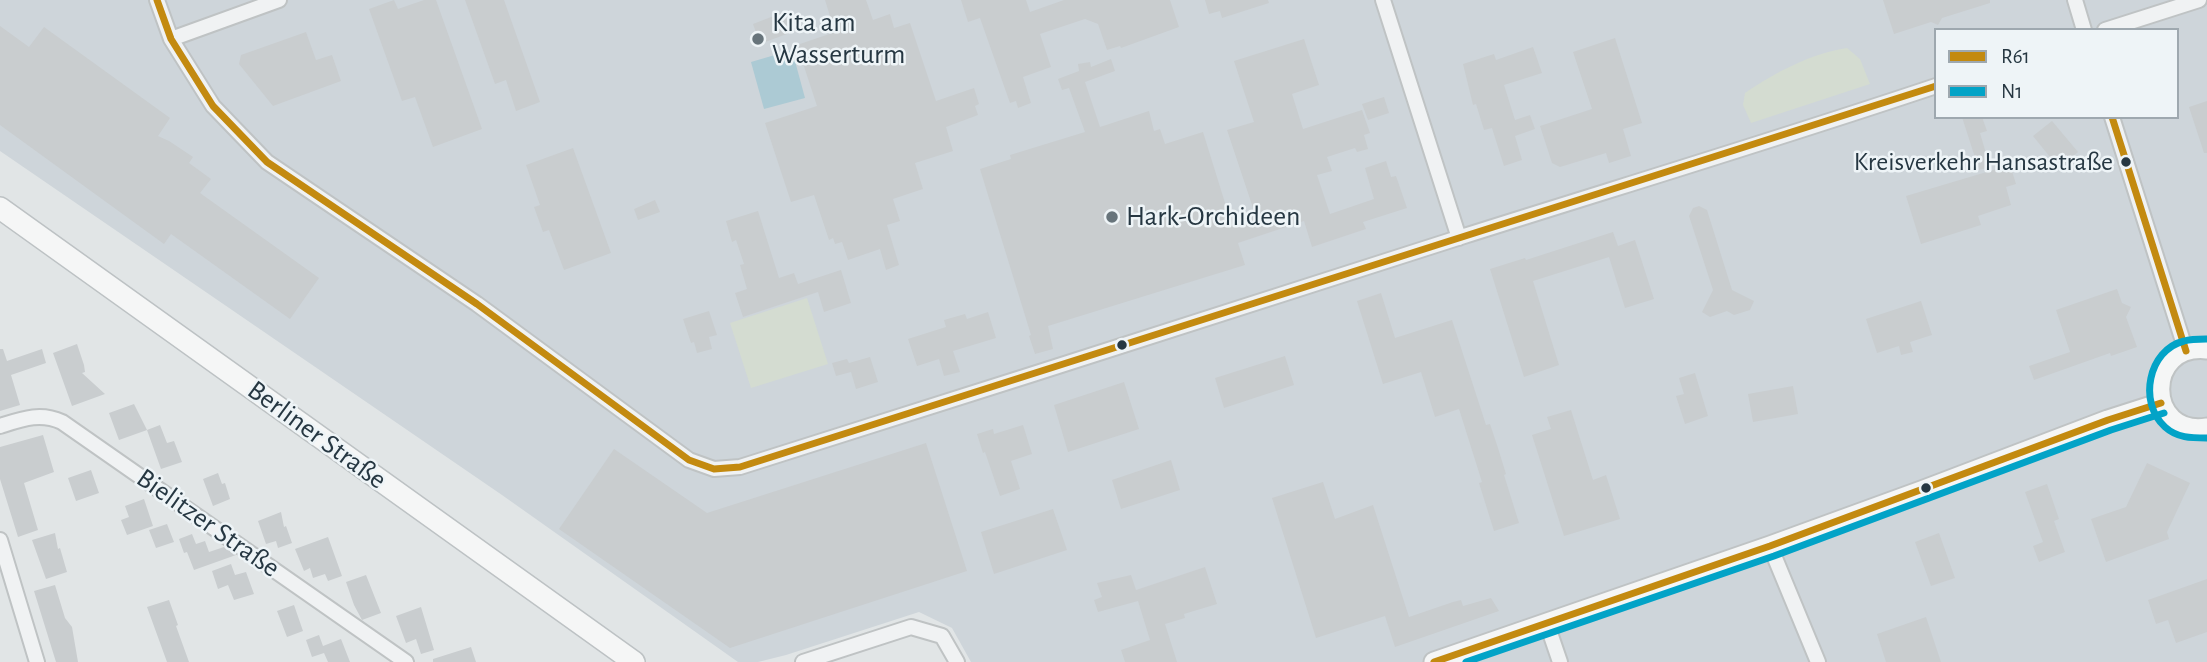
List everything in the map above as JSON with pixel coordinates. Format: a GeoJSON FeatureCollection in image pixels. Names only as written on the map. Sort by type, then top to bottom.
{"type":"FeatureCollection","features":[{"type":"Feature","properties":{"kind":"main road","name":"Berliner Straße"},"geometry":{"type":"LineString","coordinates":[[0,208],[634,662]]}},
{"type":"Feature","properties":{"kind":"street"},"geometry":{"type":"LineString","coordinates":[[157,0],[171,38],[213,106],[267,162],[477,304],[689,460],[714,469],[740,467],[926,409],[1759,145],[1934,87]]}},
{"type":"Feature","properties":{"kind":"street"},"geometry":{"type":"LineString","coordinates":[[171,38],[279,0]]}},
{"type":"Feature","properties":{"kind":"street"},"geometry":{"type":"LineString","coordinates":[[1383,0],[1459,238]]}},
{"type":"Feature","properties":{"kind":"street"},"geometry":{"type":"LineString","coordinates":[[2075,0],[2083,28]]}},
{"type":"Feature","properties":{"kind":"street"},"geometry":{"type":"LineString","coordinates":[[2111,28],[2199,0]]}},
{"type":"Feature","properties":{"kind":"street"},"geometry":{"type":"LineString","coordinates":[[2113,119],[2186,351]]}},
{"type":"Feature","properties":{"kind":"street"},"geometry":{"type":"LineString","coordinates":[[2207,349],[2186,351],[2174,357],[2166,365],[2159,390],[2161,403],[2176,422],[2187,427],[2207,428]]}},
{"type":"Feature","properties":{"kind":"street"},"geometry":{"type":"LineString","coordinates":[[1434,662],[1770,546],[2108,420],[2161,403]]}},
{"type":"Feature","properties":{"kind":"street","name":"Bielitzer Straße"},"geometry":{"type":"LineString","coordinates":[[0,426],[33,416],[50,416],[62,422],[406,662]]}},
{"type":"Feature","properties":{"kind":"street"},"geometry":{"type":"LineString","coordinates":[[0,540],[37,662]]}},
{"type":"Feature","properties":{"kind":"street"},"geometry":{"type":"LineString","coordinates":[[1770,546],[1818,662]]}},
{"type":"Feature","properties":{"kind":"street"},"geometry":{"type":"LineString","coordinates":[[1547,624],[1560,662]]}},
{"type":"Feature","properties":{"kind":"street"},"geometry":{"type":"LineString","coordinates":[[803,662],[911,627],[942,636],[957,662]]}},
{"type":"Feature","properties":{"kind":"shaded area"},"geometry":{"type":"Polygon","coordinates":[[[0,0],[2207,0],[2207,662],[971,662],[952,628],[919,612],[786,655],[758,662],[738,662],[502,495],[0,151],[0,0]]]}},
{"type":"Feature","properties":{"kind":"shaded area"},"geometry":{"type":"Polygon","coordinates":[[[1847,48],[1860,59],[1870,84],[1751,123],[1743,105],[1745,93],[1794,65],[1847,48]]]}},
{"type":"Feature","properties":{"kind":"shaded area"},"geometry":{"type":"Polygon","coordinates":[[[807,298],[828,364],[751,388],[730,323],[807,298]]]}},
{"type":"Feature","properties":{"kind":"water"},"geometry":{"type":"Polygon","coordinates":[[[792,50],[805,98],[764,109],[751,62],[792,50]]]}},
{"type":"Feature","properties":{"kind":"building"},"geometry":{"type":"Polygon","coordinates":[[[394,0],[398,9],[424,0],[436,0],[482,129],[433,147],[415,97],[402,101],[369,9],[394,0]]]}},
{"type":"Feature","properties":{"kind":"building"},"geometry":{"type":"Polygon","coordinates":[[[465,0],[504,0],[540,102],[516,111],[506,80],[495,84],[465,0]]]}},
{"type":"Feature","properties":{"kind":"building"},"geometry":{"type":"Polygon","coordinates":[[[825,0],[866,0],[873,20],[890,14],[894,28],[910,23],[936,101],[974,88],[979,104],[975,106],[978,115],[946,127],[953,151],[915,163],[923,189],[893,199],[900,221],[887,225],[899,265],[886,270],[880,249],[848,260],[842,242],[835,244],[833,238],[829,240],[814,195],[791,202],[765,123],[817,106],[797,45],[835,32],[825,0]]]}},
{"type":"Feature","properties":{"kind":"building"},"geometry":{"type":"Polygon","coordinates":[[[961,0],[1026,0],[1030,12],[1064,0],[1170,0],[1179,27],[1121,48],[1120,46],[1107,50],[1098,24],[1085,19],[1040,34],[1051,67],[1023,77],[1031,103],[1018,108],[1016,101],[1010,103],[980,18],[968,22],[961,0]]]}},
{"type":"Feature","properties":{"kind":"building"},"geometry":{"type":"Polygon","coordinates":[[[1205,0],[1268,0],[1269,3],[1222,18],[1220,11],[1209,14],[1205,0]]]}},
{"type":"Feature","properties":{"kind":"building"},"geometry":{"type":"Polygon","coordinates":[[[1883,0],[1990,0],[1990,3],[1942,18],[1938,25],[1931,22],[1894,34],[1883,0]]]}},
{"type":"Feature","properties":{"kind":"building"},"geometry":{"type":"Polygon","coordinates":[[[784,12],[792,32],[760,44],[753,24],[784,12]]]}},
{"type":"Feature","properties":{"kind":"building"},"geometry":{"type":"Polygon","coordinates":[[[0,26],[29,47],[44,27],[170,118],[158,136],[193,157],[189,163],[211,179],[200,193],[319,278],[290,319],[171,234],[164,244],[0,125],[0,26]]]}},
{"type":"Feature","properties":{"kind":"building"},"geometry":{"type":"Polygon","coordinates":[[[306,32],[316,60],[332,55],[341,81],[273,106],[239,64],[241,55],[306,32]]]}},
{"type":"Feature","properties":{"kind":"building"},"geometry":{"type":"Polygon","coordinates":[[[1615,38],[1642,123],[1623,129],[1631,156],[1609,163],[1606,153],[1560,167],[1552,163],[1540,126],[1592,109],[1573,52],[1615,38]]]}},
{"type":"Feature","properties":{"kind":"building","name":"Hark-Orchideen"},"geometry":{"type":"Polygon","coordinates":[[[1304,39],[1319,85],[1292,94],[1303,129],[1362,110],[1370,133],[1364,135],[1368,149],[1357,152],[1355,148],[1327,157],[1332,171],[1317,175],[1330,214],[1374,199],[1365,168],[1386,161],[1391,177],[1396,176],[1407,208],[1363,222],[1366,229],[1312,247],[1304,221],[1238,243],[1245,265],[1048,326],[1053,349],[1035,354],[980,169],[1011,159],[1010,155],[1085,132],[1069,88],[1062,90],[1058,79],[1079,71],[1078,64],[1090,62],[1091,67],[1111,59],[1115,71],[1085,82],[1100,127],[1149,111],[1154,131],[1160,129],[1165,144],[1203,132],[1230,219],[1254,211],[1227,130],[1254,122],[1234,61],[1304,39]]]}},
{"type":"Feature","properties":{"kind":"building"},"geometry":{"type":"Polygon","coordinates":[[[1533,47],[1542,73],[1504,85],[1515,120],[1530,115],[1535,129],[1515,136],[1522,160],[1504,166],[1492,128],[1484,130],[1476,104],[1473,105],[1463,64],[1494,54],[1496,60],[1533,47]]]}},
{"type":"Feature","properties":{"kind":"building"},"geometry":{"type":"Polygon","coordinates":[[[1384,97],[1389,113],[1368,120],[1362,104],[1384,97]]]}},
{"type":"Feature","properties":{"kind":"building"},"geometry":{"type":"Polygon","coordinates":[[[2207,101],[2207,153],[2204,153],[2189,107],[2207,101]]]}},
{"type":"Feature","properties":{"kind":"building"},"geometry":{"type":"Polygon","coordinates":[[[1963,119],[1983,119],[1987,131],[1980,133],[1990,167],[1979,170],[1963,119]]]}},
{"type":"Feature","properties":{"kind":"building"},"geometry":{"type":"Polygon","coordinates":[[[2052,121],[2078,152],[2059,168],[2033,136],[2052,121]]]}},
{"type":"Feature","properties":{"kind":"building"},"geometry":{"type":"Polygon","coordinates":[[[573,148],[611,253],[564,270],[549,230],[543,232],[534,207],[540,205],[526,165],[573,148]]]}},
{"type":"Feature","properties":{"kind":"building"},"geometry":{"type":"Polygon","coordinates":[[[2010,165],[2016,184],[2006,187],[2011,205],[1978,216],[1981,225],[1921,244],[1906,196],[2010,165]]]}},
{"type":"Feature","properties":{"kind":"building"},"geometry":{"type":"Polygon","coordinates":[[[655,200],[660,212],[638,220],[634,209],[655,200]]]}},
{"type":"Feature","properties":{"kind":"building"},"geometry":{"type":"Polygon","coordinates":[[[1699,206],[1707,210],[1732,290],[1754,301],[1750,310],[1734,315],[1727,311],[1710,317],[1702,312],[1713,290],[1689,216],[1693,208],[1699,206]]]}},
{"type":"Feature","properties":{"kind":"building"},"geometry":{"type":"Polygon","coordinates":[[[758,211],[779,278],[794,273],[798,284],[841,270],[851,303],[824,312],[818,292],[743,317],[735,293],[747,289],[740,265],[744,264],[736,240],[732,242],[726,221],[758,211]]]}},
{"type":"Feature","properties":{"kind":"building"},"geometry":{"type":"Polygon","coordinates":[[[1613,232],[1618,246],[1635,240],[1654,299],[1625,308],[1609,257],[1533,281],[1559,365],[1524,377],[1490,269],[1613,232]]]}},
{"type":"Feature","properties":{"kind":"building"},"geometry":{"type":"Polygon","coordinates":[[[2117,289],[2122,303],[2131,307],[2126,317],[2137,347],[2111,356],[2110,353],[2034,380],[2029,366],[2070,352],[2056,310],[2117,289]]]}},
{"type":"Feature","properties":{"kind":"building"},"geometry":{"type":"Polygon","coordinates":[[[1381,293],[1395,338],[1452,320],[1486,425],[1490,424],[1498,448],[1519,523],[1494,531],[1459,409],[1435,417],[1421,372],[1383,384],[1357,301],[1381,293]]]}},
{"type":"Feature","properties":{"kind":"building"},"geometry":{"type":"Polygon","coordinates":[[[1921,301],[1932,335],[1910,342],[1913,352],[1901,355],[1899,346],[1877,353],[1866,319],[1921,301]]]}},
{"type":"Feature","properties":{"kind":"building"},"geometry":{"type":"Polygon","coordinates":[[[709,311],[717,335],[709,337],[712,349],[697,353],[683,319],[709,311]]]}},
{"type":"Feature","properties":{"kind":"building"},"geometry":{"type":"Polygon","coordinates":[[[988,312],[996,338],[953,351],[960,372],[944,376],[939,359],[917,366],[908,339],[946,327],[944,320],[965,314],[967,319],[988,312]]]}},
{"type":"Feature","properties":{"kind":"building"},"geometry":{"type":"Polygon","coordinates":[[[77,344],[84,365],[85,372],[82,373],[105,394],[72,406],[53,353],[77,344]]]}},
{"type":"Feature","properties":{"kind":"building"},"geometry":{"type":"Polygon","coordinates":[[[0,349],[3,349],[7,361],[42,349],[46,363],[11,375],[20,405],[0,411],[0,349]]]}},
{"type":"Feature","properties":{"kind":"building"},"geometry":{"type":"Polygon","coordinates":[[[1285,356],[1294,385],[1224,408],[1215,378],[1285,356]]]}},
{"type":"Feature","properties":{"kind":"building"},"geometry":{"type":"Polygon","coordinates":[[[870,357],[878,382],[856,389],[851,372],[836,376],[832,363],[847,359],[849,363],[870,357]]]}},
{"type":"Feature","properties":{"kind":"building"},"geometry":{"type":"Polygon","coordinates":[[[1695,373],[1708,416],[1685,424],[1676,396],[1684,394],[1679,378],[1695,373]]]}},
{"type":"Feature","properties":{"kind":"building"},"geometry":{"type":"Polygon","coordinates":[[[1124,382],[1139,429],[1068,452],[1054,405],[1124,382]]]}},
{"type":"Feature","properties":{"kind":"building"},"geometry":{"type":"Polygon","coordinates":[[[1793,386],[1798,414],[1753,422],[1748,394],[1793,386]]]}},
{"type":"Feature","properties":{"kind":"building"},"geometry":{"type":"Polygon","coordinates":[[[134,404],[147,430],[119,440],[109,413],[134,404]]]}},
{"type":"Feature","properties":{"kind":"building"},"geometry":{"type":"Polygon","coordinates":[[[1571,410],[1593,480],[1606,475],[1620,519],[1564,536],[1532,435],[1551,429],[1547,417],[1571,410]]]}},
{"type":"Feature","properties":{"kind":"building"},"geometry":{"type":"Polygon","coordinates":[[[160,425],[167,443],[174,441],[182,462],[161,469],[147,430],[160,425]]]}},
{"type":"Feature","properties":{"kind":"building"},"geometry":{"type":"Polygon","coordinates":[[[1023,425],[1032,454],[1011,461],[1020,489],[1000,496],[977,434],[993,429],[994,434],[1023,425]]]}},
{"type":"Feature","properties":{"kind":"building"},"geometry":{"type":"Polygon","coordinates":[[[43,435],[54,472],[24,483],[38,530],[18,537],[0,479],[0,447],[43,435]]]}},
{"type":"Feature","properties":{"kind":"building"},"geometry":{"type":"Polygon","coordinates":[[[926,443],[967,571],[730,648],[559,529],[614,449],[707,513],[926,443]]]}},
{"type":"Feature","properties":{"kind":"building"},"geometry":{"type":"Polygon","coordinates":[[[1171,460],[1180,490],[1121,509],[1112,480],[1171,460]]]}},
{"type":"Feature","properties":{"kind":"building"},"geometry":{"type":"Polygon","coordinates":[[[2147,463],[2190,483],[2167,532],[2169,539],[2106,562],[2091,519],[2126,507],[2147,463]]]}},
{"type":"Feature","properties":{"kind":"building"},"geometry":{"type":"Polygon","coordinates":[[[91,470],[99,493],[76,501],[68,478],[91,470]]]}},
{"type":"Feature","properties":{"kind":"building"},"geometry":{"type":"Polygon","coordinates":[[[218,473],[222,484],[225,483],[230,499],[213,506],[203,479],[218,473]]]}},
{"type":"Feature","properties":{"kind":"building"},"geometry":{"type":"Polygon","coordinates":[[[1323,482],[1335,519],[1373,505],[1409,617],[1461,600],[1463,606],[1491,598],[1499,611],[1395,647],[1385,616],[1316,638],[1272,498],[1323,482]]]}},
{"type":"Feature","properties":{"kind":"building"},"geometry":{"type":"Polygon","coordinates":[[[2047,484],[2059,519],[2054,521],[2065,552],[2039,562],[2033,546],[2043,542],[2025,492],[2047,484]]]}},
{"type":"Feature","properties":{"kind":"building"},"geometry":{"type":"Polygon","coordinates":[[[144,499],[153,526],[127,535],[121,520],[129,517],[125,506],[144,499]]]}},
{"type":"Feature","properties":{"kind":"building"},"geometry":{"type":"Polygon","coordinates":[[[1053,509],[1067,550],[994,574],[981,532],[1053,509]]]}},
{"type":"Feature","properties":{"kind":"building"},"geometry":{"type":"Polygon","coordinates":[[[281,512],[284,527],[286,526],[292,543],[278,548],[276,541],[266,544],[258,521],[281,512]]]}},
{"type":"Feature","properties":{"kind":"building"},"geometry":{"type":"Polygon","coordinates":[[[167,524],[174,542],[156,548],[149,530],[167,524]]]}},
{"type":"Feature","properties":{"kind":"building"},"geometry":{"type":"Polygon","coordinates":[[[55,533],[67,572],[46,579],[32,540],[55,533]]]}},
{"type":"Feature","properties":{"kind":"building"},"geometry":{"type":"Polygon","coordinates":[[[1939,533],[1955,578],[1931,586],[1915,542],[1939,533]]]}},
{"type":"Feature","properties":{"kind":"building"},"geometry":{"type":"Polygon","coordinates":[[[192,534],[196,544],[205,541],[209,552],[224,547],[236,555],[194,570],[179,539],[192,534]]]}},
{"type":"Feature","properties":{"kind":"building"},"geometry":{"type":"Polygon","coordinates":[[[328,537],[342,576],[328,581],[325,574],[313,578],[310,568],[304,571],[295,549],[328,537]]]}},
{"type":"Feature","properties":{"kind":"building"},"geometry":{"type":"Polygon","coordinates":[[[231,564],[235,575],[246,572],[254,594],[234,600],[228,585],[218,589],[212,571],[231,564]]]}},
{"type":"Feature","properties":{"kind":"building"},"geometry":{"type":"Polygon","coordinates":[[[1205,567],[1217,604],[1184,614],[1185,618],[1165,624],[1177,662],[1125,662],[1121,650],[1150,640],[1138,601],[1098,612],[1094,600],[1102,597],[1097,583],[1131,575],[1136,590],[1205,567]]]}},
{"type":"Feature","properties":{"kind":"building"},"geometry":{"type":"Polygon","coordinates":[[[366,575],[381,613],[362,620],[346,582],[366,575]]]}},
{"type":"Feature","properties":{"kind":"building"},"geometry":{"type":"Polygon","coordinates":[[[2207,579],[2207,632],[2176,643],[2168,620],[2156,624],[2148,600],[2207,579]]]}},
{"type":"Feature","properties":{"kind":"building"},"geometry":{"type":"Polygon","coordinates":[[[55,585],[65,618],[72,627],[78,662],[56,662],[34,591],[55,585]]]}},
{"type":"Feature","properties":{"kind":"building"},"geometry":{"type":"Polygon","coordinates":[[[169,600],[189,662],[167,662],[147,607],[169,600]]]}},
{"type":"Feature","properties":{"kind":"building"},"geometry":{"type":"Polygon","coordinates":[[[294,605],[303,631],[287,637],[277,611],[294,605]]]}},
{"type":"Feature","properties":{"kind":"building"},"geometry":{"type":"Polygon","coordinates":[[[421,607],[434,650],[421,654],[416,639],[406,643],[396,616],[421,607]]]}},
{"type":"Feature","properties":{"kind":"building"},"geometry":{"type":"Polygon","coordinates":[[[1926,617],[1941,662],[1886,662],[1877,634],[1926,617]]]}},
{"type":"Feature","properties":{"kind":"building"},"geometry":{"type":"Polygon","coordinates":[[[319,635],[323,646],[341,639],[350,662],[328,662],[324,653],[312,657],[306,640],[319,635]]]}},
{"type":"Feature","properties":{"kind":"building"},"geometry":{"type":"Polygon","coordinates":[[[471,647],[476,662],[433,662],[433,659],[471,647]]]}},
{"type":"Feature","properties":{"kind":"transit line","name":"R61"},"geometry":{"type":"LineString","coordinates":[[157,0],[171,39],[213,106],[267,162],[477,304],[689,460],[714,469],[740,467],[1934,87]]}},
{"type":"Feature","properties":{"kind":"transit line","name":"R61"},"geometry":{"type":"LineString","coordinates":[[2113,119],[2186,351]]}},
{"type":"Feature","properties":{"kind":"transit line","name":"N1"},"geometry":{"type":"LineString","coordinates":[[2206,339],[2184,341],[2172,346],[2162,355],[2151,378],[2150,392],[2157,417],[2165,427],[2179,435],[2207,438]]}},
{"type":"Feature","properties":{"kind":"transit line","name":"R61"},"geometry":{"type":"LineString","coordinates":[[1434,662],[1770,546],[2108,420],[2161,403]]}},
{"type":"Feature","properties":{"kind":"transit line","name":"N1"},"geometry":{"type":"LineString","coordinates":[[1466,662],[1774,556],[2111,430],[2164,413]]}},
{"type":"Feature","properties":{"kind":"place","name":"Kita am Wasserturm"},"geometry":{"type":"Point","coordinates":[758,39]}},
{"type":"Feature","properties":{"kind":"place","name":"Kreisverkehr Hansastraße"},"geometry":{"type":"Point","coordinates":[2126,162]}},
{"type":"Feature","properties":{"kind":"place","name":"Hark-Orchideen"},"geometry":{"type":"Point","coordinates":[1112,217]}}]}
